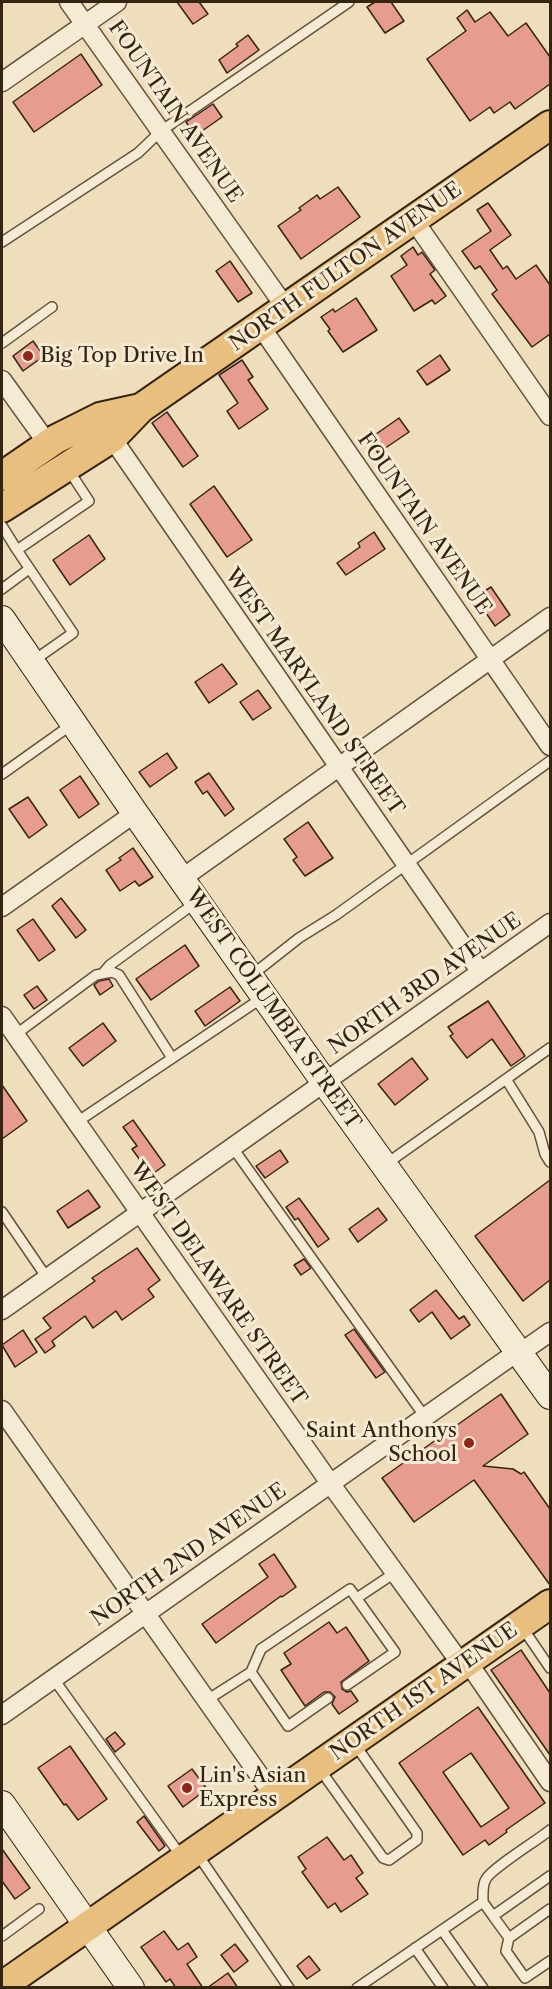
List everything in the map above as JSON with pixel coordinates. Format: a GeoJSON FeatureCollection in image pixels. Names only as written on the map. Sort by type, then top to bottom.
{"type":"FeatureCollection","features":[{"type":"Feature","properties":{"kind":"main road","name":"NORTH FULTON AVENUE"},"geometry":{"type":"LineString","coordinates":[[2,508],[112,438],[141,408],[261,327],[550,124]]}},
{"type":"Feature","properties":{"kind":"main road","name":"NORTH FULTON AVENUE"},"geometry":{"type":"LineString","coordinates":[[2,476],[48,444],[100,417],[141,408]]}},
{"type":"Feature","properties":{"kind":"main road","name":"WEST COLUMBIA STREET"},"geometry":{"type":"LineString","coordinates":[[2,619],[197,902],[550,1396]]}},
{"type":"Feature","properties":{"kind":"main road","name":"NORTH 1ST AVENUE"},"geometry":{"type":"LineString","coordinates":[[2,1986],[464,1663],[550,1606]]}},
{"type":"Feature","properties":{"kind":"main road"},"geometry":{"type":"LineString","coordinates":[[2,1804],[131,1988]]}},
{"type":"Feature","properties":{"kind":"street","name":"FOUNTAIN AVENUE"},"geometry":{"type":"LineString","coordinates":[[69,2],[162,130],[286,308]]}},
{"type":"Feature","properties":{"kind":"street"},"geometry":{"type":"LineString","coordinates":[[2,82],[117,2]]}},
{"type":"Feature","properties":{"kind":"street"},"geometry":{"type":"LineString","coordinates":[[413,219],[550,416]]}},
{"type":"Feature","properties":{"kind":"street","name":"FOUNTAIN AVENUE"},"geometry":{"type":"LineString","coordinates":[[261,327],[550,746]]}},
{"type":"Feature","properties":{"kind":"street"},"geometry":{"type":"LineString","coordinates":[[2,380],[48,444]]}},
{"type":"Feature","properties":{"kind":"street","name":"WEST MARYLAND STREET"},"geometry":{"type":"LineString","coordinates":[[112,438],[480,971]]}},
{"type":"Feature","properties":{"kind":"street"},"geometry":{"type":"LineString","coordinates":[[181,879],[550,617]]}},
{"type":"Feature","properties":{"kind":"street"},"geometry":{"type":"LineString","coordinates":[[2,907],[135,813]]}},
{"type":"Feature","properties":{"kind":"street","name":"NORTH 3RD AVENUE"},"geometry":{"type":"LineString","coordinates":[[2,1310],[480,971],[548,929]]}},
{"type":"Feature","properties":{"kind":"street","name":"WEST DELAWARE STREET"},"geometry":{"type":"LineString","coordinates":[[2,1016],[330,1483],[550,1782]]}},
{"type":"Feature","properties":{"kind":"street","name":"NORTH 2ND AVENUE"},"geometry":{"type":"LineString","coordinates":[[2,1715],[424,1417],[550,1332]]}},
{"type":"Feature","properties":{"kind":"street"},"geometry":{"type":"LineString","coordinates":[[2,1410],[274,1796]]}},
{"type":"Feature","properties":{"kind":"lane"},"geometry":{"type":"LineString","coordinates":[[2,242],[138,153],[162,130],[349,2]]}},
{"type":"Feature","properties":{"kind":"lane"},"geometry":{"type":"LineString","coordinates":[[2,343],[52,307]]}},
{"type":"Feature","properties":{"kind":"lane"},"geometry":{"type":"LineString","coordinates":[[17,550],[89,501],[67,466]]}},
{"type":"Feature","properties":{"kind":"lane"},"geometry":{"type":"LineString","coordinates":[[2,526],[73,633],[31,662]]}},
{"type":"Feature","properties":{"kind":"lane"},"geometry":{"type":"LineString","coordinates":[[2,589],[29,569]]}},
{"type":"Feature","properties":{"kind":"lane"},"geometry":{"type":"LineString","coordinates":[[2,774],[73,724]]}},
{"type":"Feature","properties":{"kind":"lane"},"geometry":{"type":"LineString","coordinates":[[77,1122],[172,1058],[257,987],[299,938],[336,915],[405,863],[550,761]]}},
{"type":"Feature","properties":{"kind":"lane"},"geometry":{"type":"LineString","coordinates":[[104,972],[110,965],[197,902]]}},
{"type":"Feature","properties":{"kind":"lane"},"geometry":{"type":"LineString","coordinates":[[15,1035],[96,975],[112,972],[119,975],[172,1058]]}},
{"type":"Feature","properties":{"kind":"lane"},"geometry":{"type":"LineString","coordinates":[[384,1165],[550,1048]]}},
{"type":"Feature","properties":{"kind":"lane"},"geometry":{"type":"LineString","coordinates":[[506,1079],[539,1132],[545,1154],[550,1162]]}},
{"type":"Feature","properties":{"kind":"lane"},"geometry":{"type":"LineString","coordinates":[[233,1148],[424,1417]]}},
{"type":"Feature","properties":{"kind":"lane"},"geometry":{"type":"LineString","coordinates":[[2,1212],[47,1278]]}},
{"type":"Feature","properties":{"kind":"lane"},"geometry":{"type":"LineString","coordinates":[[357,1599],[396,1572]]}},
{"type":"Feature","properties":{"kind":"lane"},"geometry":{"type":"LineString","coordinates":[[207,1700],[251,1672],[261,1649],[350,1589],[395,1652],[347,1685]]}},
{"type":"Feature","properties":{"kind":"lane"},"geometry":{"type":"LineString","coordinates":[[520,1625],[550,1668]]}},
{"type":"Feature","properties":{"kind":"lane"},"geometry":{"type":"LineString","coordinates":[[251,1672],[288,1726],[328,1698]]}},
{"type":"Feature","properties":{"kind":"lane"},"geometry":{"type":"LineString","coordinates":[[53,1678],[290,1988]]}},
{"type":"Feature","properties":{"kind":"lane"},"geometry":{"type":"LineString","coordinates":[[318,1765],[383,1858],[389,1860],[417,1840],[417,1833],[352,1741]]}},
{"type":"Feature","properties":{"kind":"lane"},"geometry":{"type":"LineString","coordinates":[[550,1830],[486,1879],[483,1893],[483,1902],[508,1938],[506,1951],[525,1978],[550,1961]]}},
{"type":"Feature","properties":{"kind":"lane"},"geometry":{"type":"LineString","coordinates":[[493,1916],[550,1876]]}},
{"type":"Feature","properties":{"kind":"lane"},"geometry":{"type":"LineString","coordinates":[[357,1988],[483,1902]]}},
{"type":"Feature","properties":{"kind":"lane"},"geometry":{"type":"LineString","coordinates":[[2,1936],[39,1909]]}},
{"type":"Feature","properties":{"kind":"lane"},"geometry":{"type":"LineString","coordinates":[[508,1938],[550,1909]]}},
{"type":"Feature","properties":{"kind":"lane"},"geometry":{"type":"LineString","coordinates":[[442,1930],[483,1988]]}},
{"type":"Feature","properties":{"kind":"lane"},"geometry":{"type":"LineString","coordinates":[[415,1948],[443,1988]]}},
{"type":"Feature","properties":{"kind":"building"},"geometry":{"type":"Polygon","coordinates":[[[177,2],[199,2],[208,14],[193,24],[177,2]]]}},
{"type":"Feature","properties":{"kind":"building"},"geometry":{"type":"Polygon","coordinates":[[[375,2],[391,2],[404,21],[385,33],[367,7],[375,2]]]}},
{"type":"Feature","properties":{"kind":"building"},"geometry":{"type":"Polygon","coordinates":[[[467,10],[475,22],[490,12],[508,36],[526,23],[550,57],[550,84],[515,109],[510,102],[494,113],[490,107],[470,121],[427,59],[466,31],[457,18],[467,10]]]}},
{"type":"Feature","properties":{"kind":"building"},"geometry":{"type":"Polygon","coordinates":[[[248,35],[259,50],[227,73],[219,60],[238,46],[236,44],[248,35]]]}},
{"type":"Feature","properties":{"kind":"building"},"geometry":{"type":"Polygon","coordinates":[[[81,54],[102,85],[34,132],[13,102],[81,54]]]}},
{"type":"Feature","properties":{"kind":"building"},"geometry":{"type":"Polygon","coordinates":[[[213,104],[222,117],[195,136],[186,122],[213,104]]]}},
{"type":"Feature","properties":{"kind":"building"},"geometry":{"type":"Polygon","coordinates":[[[338,187],[360,217],[301,259],[278,226],[317,195],[320,199],[338,187]]]}},
{"type":"Feature","properties":{"kind":"building"},"geometry":{"type":"Polygon","coordinates":[[[488,203],[511,235],[490,250],[503,269],[507,266],[516,279],[536,265],[550,285],[550,334],[532,347],[492,294],[497,290],[480,266],[475,269],[462,251],[491,231],[477,210],[488,203]]]}},
{"type":"Feature","properties":{"kind":"building"},"geometry":{"type":"Polygon","coordinates":[[[413,247],[418,255],[422,252],[435,270],[430,274],[446,296],[435,304],[432,300],[414,311],[391,276],[407,265],[401,256],[413,247]]]}},
{"type":"Feature","properties":{"kind":"building"},"geometry":{"type":"Polygon","coordinates":[[[230,261],[252,293],[238,302],[216,271],[230,261]]]}},
{"type":"Feature","properties":{"kind":"building"},"geometry":{"type":"Polygon","coordinates":[[[356,298],[377,330],[343,352],[321,317],[333,309],[335,312],[356,298]]]}},
{"type":"Feature","properties":{"kind":"building","name":"Big Top Drive In"},"geometry":{"type":"Polygon","coordinates":[[[33,341],[44,356],[23,371],[13,356],[33,341]]]}},
{"type":"Feature","properties":{"kind":"building"},"geometry":{"type":"Polygon","coordinates":[[[440,355],[450,370],[427,385],[417,371],[440,355]]]}},
{"type":"Feature","properties":{"kind":"building"},"geometry":{"type":"Polygon","coordinates":[[[242,360],[253,377],[248,380],[268,409],[239,429],[227,411],[238,403],[219,375],[242,360]]]}},
{"type":"Feature","properties":{"kind":"building"},"geometry":{"type":"Polygon","coordinates":[[[167,412],[198,456],[183,467],[152,423],[167,412]]]}},
{"type":"Feature","properties":{"kind":"building"},"geometry":{"type":"Polygon","coordinates":[[[399,418],[409,432],[378,453],[369,439],[399,418]]]}},
{"type":"Feature","properties":{"kind":"building"},"geometry":{"type":"Polygon","coordinates":[[[214,486],[252,540],[227,557],[190,504],[214,486]]]}},
{"type":"Feature","properties":{"kind":"building"},"geometry":{"type":"Polygon","coordinates":[[[374,532],[385,549],[346,575],[337,563],[360,547],[358,543],[374,532]]]}},
{"type":"Feature","properties":{"kind":"building"},"geometry":{"type":"Polygon","coordinates":[[[89,535],[105,559],[70,585],[53,560],[89,535]]]}},
{"type":"Feature","properties":{"kind":"building"},"geometry":{"type":"Polygon","coordinates":[[[491,587],[510,615],[495,626],[475,597],[491,587]]]}},
{"type":"Feature","properties":{"kind":"building"},"geometry":{"type":"Polygon","coordinates":[[[222,664],[237,684],[209,703],[195,682],[222,664]]]}},
{"type":"Feature","properties":{"kind":"building"},"geometry":{"type":"Polygon","coordinates":[[[258,690],[271,708],[253,720],[240,702],[258,690]]]}},
{"type":"Feature","properties":{"kind":"building"},"geometry":{"type":"Polygon","coordinates":[[[167,753],[177,768],[150,787],[139,772],[167,753]]]}},
{"type":"Feature","properties":{"kind":"building"},"geometry":{"type":"Polygon","coordinates":[[[209,773],[234,809],[225,816],[207,791],[203,794],[195,782],[209,773]]]}},
{"type":"Feature","properties":{"kind":"building"},"geometry":{"type":"Polygon","coordinates":[[[80,776],[99,804],[79,818],[60,790],[80,776]]]}},
{"type":"Feature","properties":{"kind":"building"},"geometry":{"type":"Polygon","coordinates":[[[28,797],[47,825],[29,838],[9,809],[28,797]]]}},
{"type":"Feature","properties":{"kind":"building"},"geometry":{"type":"Polygon","coordinates":[[[308,822],[333,858],[305,876],[293,860],[297,857],[284,839],[308,822]]]}},
{"type":"Feature","properties":{"kind":"building"},"geometry":{"type":"Polygon","coordinates":[[[133,848],[153,877],[139,886],[135,881],[120,891],[106,870],[133,848]]]}},
{"type":"Feature","properties":{"kind":"building"},"geometry":{"type":"Polygon","coordinates":[[[61,898],[86,930],[76,938],[52,906],[61,898]]]}},
{"type":"Feature","properties":{"kind":"building"},"geometry":{"type":"Polygon","coordinates":[[[33,919],[55,950],[39,961],[17,930],[33,919]]]}},
{"type":"Feature","properties":{"kind":"building"},"geometry":{"type":"Polygon","coordinates":[[[185,945],[199,966],[151,1000],[136,979],[185,945]]]}},
{"type":"Feature","properties":{"kind":"building"},"geometry":{"type":"Polygon","coordinates":[[[109,979],[113,986],[100,995],[94,985],[99,981],[109,979]]]}},
{"type":"Feature","properties":{"kind":"building"},"geometry":{"type":"Polygon","coordinates":[[[37,986],[47,1000],[34,1009],[24,995],[37,986]]]}},
{"type":"Feature","properties":{"kind":"building"},"geometry":{"type":"Polygon","coordinates":[[[230,987],[240,1001],[205,1026],[195,1011],[230,987]]]}},
{"type":"Feature","properties":{"kind":"building"},"geometry":{"type":"Polygon","coordinates":[[[488,1001],[525,1056],[511,1066],[492,1039],[467,1058],[450,1036],[453,1034],[448,1027],[488,1001]]]}},
{"type":"Feature","properties":{"kind":"building"},"geometry":{"type":"Polygon","coordinates":[[[103,1023],[116,1041],[83,1066],[69,1048],[103,1023]]]}},
{"type":"Feature","properties":{"kind":"building"},"geometry":{"type":"Polygon","coordinates":[[[412,1058],[428,1079],[395,1105],[378,1084],[412,1058]]]}},
{"type":"Feature","properties":{"kind":"building"},"geometry":{"type":"Polygon","coordinates":[[[2,1085],[27,1121],[2,1139],[2,1085]]]}},
{"type":"Feature","properties":{"kind":"building"},"geometry":{"type":"Polygon","coordinates":[[[133,1120],[165,1165],[151,1175],[132,1149],[137,1146],[123,1127],[133,1120]]]}},
{"type":"Feature","properties":{"kind":"building"},"geometry":{"type":"Polygon","coordinates":[[[280,1150],[288,1162],[265,1178],[256,1166],[280,1150]]]}},
{"type":"Feature","properties":{"kind":"building"},"geometry":{"type":"Polygon","coordinates":[[[550,1180],[550,1280],[523,1301],[475,1236],[550,1180]]]}},
{"type":"Feature","properties":{"kind":"building"},"geometry":{"type":"Polygon","coordinates":[[[88,1190],[100,1207],[68,1228],[57,1211],[88,1190]]]}},
{"type":"Feature","properties":{"kind":"building"},"geometry":{"type":"Polygon","coordinates":[[[299,1198],[329,1239],[318,1247],[298,1218],[295,1220],[286,1207],[299,1198]]]}},
{"type":"Feature","properties":{"kind":"building"},"geometry":{"type":"Polygon","coordinates":[[[378,1208],[387,1220],[358,1242],[349,1229],[378,1208]]]}},
{"type":"Feature","properties":{"kind":"building"},"geometry":{"type":"Polygon","coordinates":[[[137,1248],[160,1280],[148,1289],[154,1297],[122,1320],[116,1311],[93,1328],[85,1316],[52,1341],[55,1346],[45,1353],[35,1339],[51,1328],[43,1318],[95,1281],[92,1278],[137,1248]]]}},
{"type":"Feature","properties":{"kind":"building"},"geometry":{"type":"Polygon","coordinates":[[[304,1259],[311,1268],[301,1275],[294,1265],[304,1259]]]}},
{"type":"Feature","properties":{"kind":"building"},"geometry":{"type":"Polygon","coordinates":[[[436,1290],[459,1319],[464,1316],[470,1325],[451,1339],[432,1312],[419,1322],[410,1310],[436,1290]]]}},
{"type":"Feature","properties":{"kind":"building"},"geometry":{"type":"Polygon","coordinates":[[[354,1329],[385,1372],[376,1378],[345,1335],[354,1329]]]}},
{"type":"Feature","properties":{"kind":"building"},"geometry":{"type":"Polygon","coordinates":[[[23,1330],[37,1352],[15,1367],[2,1345],[23,1330]]]}},
{"type":"Feature","properties":{"kind":"building"},"geometry":{"type":"Polygon","coordinates":[[[501,1394],[528,1434],[483,1466],[513,1469],[521,1474],[524,1472],[550,1509],[550,1585],[474,1480],[414,1522],[382,1478],[501,1394]]]}},
{"type":"Feature","properties":{"kind":"building"},"geometry":{"type":"Polygon","coordinates":[[[274,1554],[296,1587],[216,1643],[202,1624],[268,1577],[259,1564],[274,1554]]]}},
{"type":"Feature","properties":{"kind":"building"},"geometry":{"type":"Polygon","coordinates":[[[329,1622],[337,1633],[346,1627],[369,1661],[341,1682],[342,1689],[347,1692],[351,1691],[358,1701],[339,1714],[332,1704],[335,1697],[330,1692],[324,1692],[305,1706],[281,1670],[291,1664],[284,1653],[329,1622]]]}},
{"type":"Feature","properties":{"kind":"building"},"geometry":{"type":"Polygon","coordinates":[[[521,1650],[550,1693],[550,1755],[491,1670],[521,1650]]]}},
{"type":"Feature","properties":{"kind":"building"},"geometry":{"type":"Polygon","coordinates":[[[478,1707],[545,1803],[506,1830],[507,1832],[489,1845],[485,1840],[463,1855],[399,1763],[478,1707]],[[471,1753],[443,1772],[481,1827],[509,1808],[471,1753]]]}},
{"type":"Feature","properties":{"kind":"building"},"geometry":{"type":"Polygon","coordinates":[[[115,1732],[125,1744],[115,1752],[106,1739],[115,1732]]]}},
{"type":"Feature","properties":{"kind":"building"},"geometry":{"type":"Polygon","coordinates":[[[70,1746],[107,1799],[78,1820],[66,1804],[64,1805],[38,1768],[70,1746]]]}},
{"type":"Feature","properties":{"kind":"building","name":"Lin's Asian Express"},"geometry":{"type":"Polygon","coordinates":[[[192,1769],[207,1789],[183,1807],[168,1786],[192,1769]]]}},
{"type":"Feature","properties":{"kind":"building"},"geometry":{"type":"Polygon","coordinates":[[[144,1816],[165,1846],[159,1851],[137,1822],[144,1816]]]}},
{"type":"Feature","properties":{"kind":"building"},"geometry":{"type":"Polygon","coordinates":[[[327,1837],[344,1860],[351,1855],[363,1873],[356,1878],[368,1894],[341,1912],[335,1903],[328,1908],[302,1872],[306,1869],[298,1857],[327,1837]]]}},
{"type":"Feature","properties":{"kind":"building"},"geometry":{"type":"Polygon","coordinates":[[[2,1849],[30,1888],[15,1899],[2,1881],[2,1849]]]}},
{"type":"Feature","properties":{"kind":"building"},"geometry":{"type":"Polygon","coordinates":[[[164,1931],[178,1950],[188,1943],[197,1957],[187,1964],[203,1988],[176,1988],[170,1979],[166,1982],[141,1947],[164,1931]]]}},
{"type":"Feature","properties":{"kind":"building"},"geometry":{"type":"Polygon","coordinates":[[[235,1944],[248,1961],[234,1972],[221,1955],[235,1944]]]}},
{"type":"Feature","properties":{"kind":"building"},"geometry":{"type":"Polygon","coordinates":[[[309,1956],[320,1970],[307,1979],[297,1966],[309,1956]]]}},
{"type":"Feature","properties":{"kind":"building"},"geometry":{"type":"Polygon","coordinates":[[[228,1973],[238,1988],[207,1988],[228,1973]]]}},
{"type":"Feature","properties":{"kind":"place","name":"Big Top Drive In"},"geometry":{"type":"Point","coordinates":[28,356]}},
{"type":"Feature","properties":{"kind":"place","name":"Saint Anthonys School"},"geometry":{"type":"Point","coordinates":[469,1443]}},
{"type":"Feature","properties":{"kind":"place","name":"Lin's Asian Express"},"geometry":{"type":"Point","coordinates":[187,1788]}}]}
